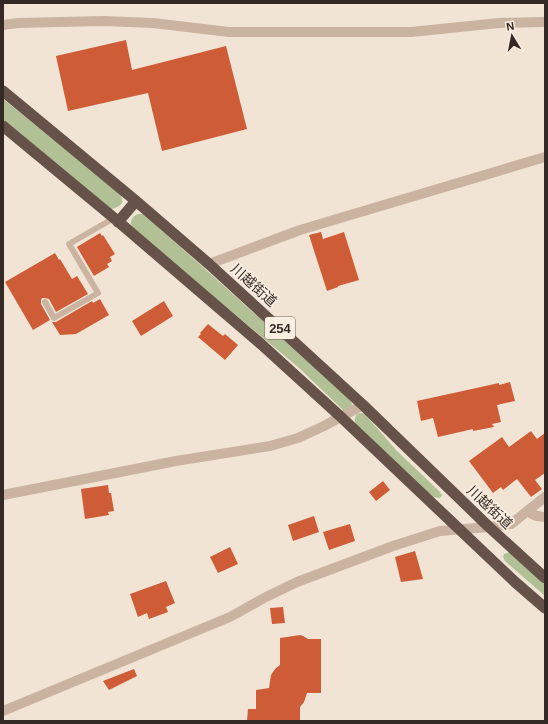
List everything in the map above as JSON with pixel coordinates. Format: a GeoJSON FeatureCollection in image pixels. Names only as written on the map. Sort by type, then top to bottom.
{"type":"FeatureCollection","features":[{"type":"Feature","properties":{"kind":"highway","name":"川越街道"},"geometry":{"type":"LineString","coordinates":[[3,91],[136,201],[209,264],[363,405],[489,527],[545,578]]}},
{"type":"Feature","properties":{"kind":"highway","name":"254"},"geometry":{"type":"LineString","coordinates":[[3,126],[261,344],[341,417],[514,582],[545,608]]}},
{"type":"Feature","properties":{"kind":"highway"},"geometry":{"type":"LineString","coordinates":[[116,220],[136,201]]}},
{"type":"Feature","properties":{"kind":"street"},"geometry":{"type":"LineString","coordinates":[[3,25],[18,23],[103,21],[154,23],[237,32],[410,32],[499,23],[545,22]]}},
{"type":"Feature","properties":{"kind":"street"},"geometry":{"type":"LineString","coordinates":[[209,264],[300,230],[545,157]]}},
{"type":"Feature","properties":{"kind":"street"},"geometry":{"type":"LineString","coordinates":[[3,495],[176,461],[270,446],[298,438],[363,405]]}},
{"type":"Feature","properties":{"kind":"street"},"geometry":{"type":"LineString","coordinates":[[3,711],[230,617],[266,596],[297,582],[393,546],[440,531],[511,524],[545,497]]}},
{"type":"Feature","properties":{"kind":"street"},"geometry":{"type":"LineString","coordinates":[[528,511],[538,516],[545,517]]}},
{"type":"Feature","properties":{"kind":"lane"},"geometry":{"type":"LineString","coordinates":[[45,302],[54,318],[98,294],[69,244],[116,220]]}},
{"type":"Feature","properties":{"kind":"green space"},"geometry":{"type":"Polygon","coordinates":[[[3,99],[117,191],[122,197],[121,205],[111,209],[3,119],[3,99]]]}},
{"type":"Feature","properties":{"kind":"green space"},"geometry":{"type":"Polygon","coordinates":[[[138,214],[143,214],[221,283],[350,400],[352,404],[351,407],[343,410],[299,368],[134,230],[131,225],[131,221],[133,217],[138,214]]]}},
{"type":"Feature","properties":{"kind":"green space"},"geometry":{"type":"Polygon","coordinates":[[[357,414],[365,414],[396,450],[439,491],[442,495],[441,497],[434,497],[423,489],[357,425],[355,417],[357,414]]]}},
{"type":"Feature","properties":{"kind":"green space"},"geometry":{"type":"Polygon","coordinates":[[[510,552],[545,585],[545,596],[505,561],[503,557],[504,554],[510,552]]]}},
{"type":"Feature","properties":{"kind":"building"},"geometry":{"type":"Polygon","coordinates":[[[126,40],[132,70],[226,46],[247,129],[162,151],[148,93],[68,111],[56,56],[126,40]]]}},
{"type":"Feature","properties":{"kind":"building"},"geometry":{"type":"Polygon","coordinates":[[[321,232],[323,239],[344,232],[359,280],[327,291],[309,235],[321,232]]]}},
{"type":"Feature","properties":{"kind":"building"},"geometry":{"type":"Polygon","coordinates":[[[100,233],[102,236],[103,235],[115,254],[110,257],[112,261],[107,264],[109,267],[94,276],[77,247],[100,233]]]}},
{"type":"Feature","properties":{"kind":"building"},"geometry":{"type":"Polygon","coordinates":[[[55,253],[72,279],[77,276],[88,294],[56,312],[49,299],[42,298],[41,304],[50,320],[33,330],[5,282],[55,253]]]}},
{"type":"Feature","properties":{"kind":"building"},"geometry":{"type":"Polygon","coordinates":[[[100,299],[109,315],[76,334],[60,335],[52,322],[56,322],[92,301],[93,303],[100,299]]]}},
{"type":"Feature","properties":{"kind":"building"},"geometry":{"type":"Polygon","coordinates":[[[164,301],[173,316],[141,336],[132,321],[164,301]]]}},
{"type":"Feature","properties":{"kind":"building"},"geometry":{"type":"Polygon","coordinates":[[[208,324],[223,336],[225,334],[238,345],[225,360],[198,337],[208,324]]]}},
{"type":"Feature","properties":{"kind":"building"},"geometry":{"type":"Polygon","coordinates":[[[510,382],[515,401],[497,405],[501,422],[492,424],[494,427],[473,431],[473,429],[438,437],[433,418],[421,421],[417,401],[499,383],[499,385],[510,382]]]}},
{"type":"Feature","properties":{"kind":"building"},"geometry":{"type":"Polygon","coordinates":[[[531,431],[537,439],[545,433],[545,473],[535,480],[542,489],[531,497],[517,479],[503,490],[501,487],[493,493],[469,461],[502,437],[509,447],[531,431]]]}},
{"type":"Feature","properties":{"kind":"building"},"geometry":{"type":"Polygon","coordinates":[[[383,481],[390,490],[376,501],[369,492],[383,481]]]}},
{"type":"Feature","properties":{"kind":"building"},"geometry":{"type":"Polygon","coordinates":[[[108,485],[114,511],[108,512],[109,515],[85,519],[81,489],[108,485]]]}},
{"type":"Feature","properties":{"kind":"building"},"geometry":{"type":"Polygon","coordinates":[[[314,516],[319,532],[293,541],[288,525],[314,516]]]}},
{"type":"Feature","properties":{"kind":"building"},"geometry":{"type":"Polygon","coordinates":[[[350,524],[355,541],[329,550],[323,532],[350,524]]]}},
{"type":"Feature","properties":{"kind":"building"},"geometry":{"type":"Polygon","coordinates":[[[230,547],[238,564],[218,573],[210,557],[230,547]]]}},
{"type":"Feature","properties":{"kind":"building"},"geometry":{"type":"Polygon","coordinates":[[[415,551],[423,579],[401,582],[395,557],[415,551]]]}},
{"type":"Feature","properties":{"kind":"building"},"geometry":{"type":"Polygon","coordinates":[[[166,581],[175,603],[166,607],[168,612],[149,619],[147,613],[138,617],[130,594],[166,581]]]}},
{"type":"Feature","properties":{"kind":"building"},"geometry":{"type":"Polygon","coordinates":[[[283,607],[285,623],[272,624],[270,608],[283,607]]]}},
{"type":"Feature","properties":{"kind":"building"},"geometry":{"type":"Polygon","coordinates":[[[300,635],[308,639],[321,639],[321,693],[307,693],[304,702],[300,707],[300,721],[247,721],[248,709],[256,709],[256,690],[269,688],[271,675],[280,665],[280,638],[300,635]]]}},
{"type":"Feature","properties":{"kind":"building"},"geometry":{"type":"Polygon","coordinates":[[[134,669],[137,676],[109,690],[103,681],[134,669]]]}}]}
